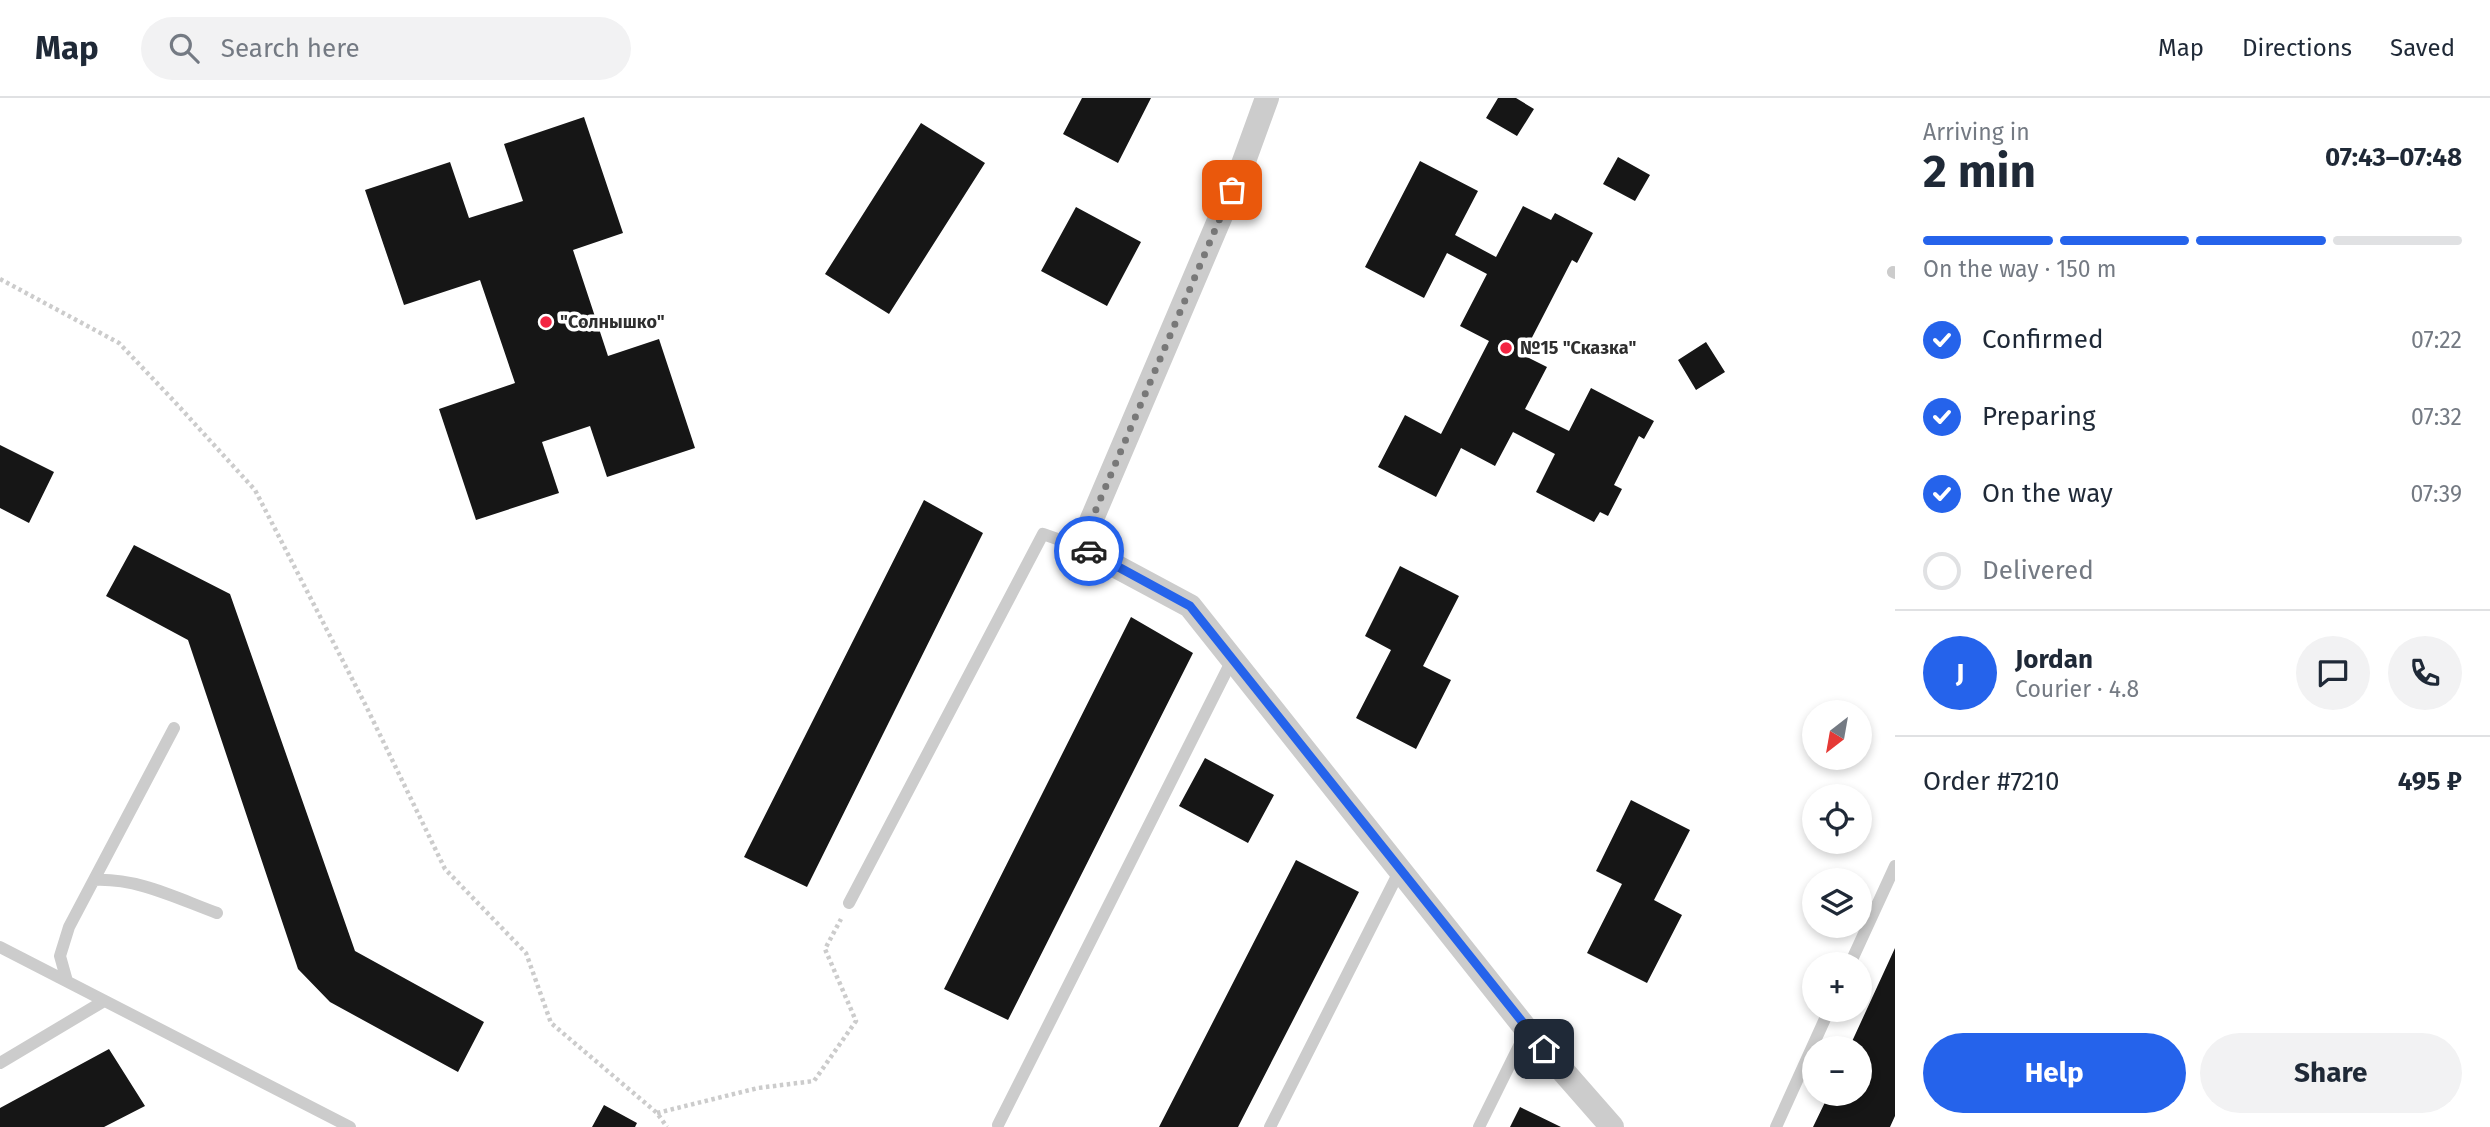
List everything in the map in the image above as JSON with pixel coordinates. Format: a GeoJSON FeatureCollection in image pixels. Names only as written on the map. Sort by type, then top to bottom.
{"type":"FeatureCollection","features":[{"type":"Feature","properties":{"kind":"street"},"geometry":{"type":"LineString","coordinates":[[1267,98],[1243,164],[1080,547],[1190,606],[1527,1030],[1612,1127]]}},
{"type":"Feature","properties":{"kind":"lane"},"geometry":{"type":"LineString","coordinates":[[849,903],[1043,534],[1080,547]]}},
{"type":"Feature","properties":{"kind":"lane"},"geometry":{"type":"LineString","coordinates":[[998,1125],[1233,659]]}},
{"type":"Feature","properties":{"kind":"lane"},"geometry":{"type":"LineString","coordinates":[[68,981],[60,956],[69,927],[174,728]]}},
{"type":"Feature","properties":{"kind":"lane"},"geometry":{"type":"LineString","coordinates":[[1856,952],[1895,866]]}},
{"type":"Feature","properties":{"kind":"lane"},"geometry":{"type":"LineString","coordinates":[[1270,1127],[1400,870]]}},
{"type":"Feature","properties":{"kind":"lane"},"geometry":{"type":"LineString","coordinates":[[94,880],[134,882],[217,913]]}},
{"type":"Feature","properties":{"kind":"lane"},"geometry":{"type":"LineString","coordinates":[[0,947],[349,1127]]}},
{"type":"Feature","properties":{"kind":"lane"},"geometry":{"type":"LineString","coordinates":[[0,1063],[104,1001]]}},
{"type":"Feature","properties":{"kind":"lane"},"geometry":{"type":"LineString","coordinates":[[1776,1127],[1824,1022]]}},
{"type":"Feature","properties":{"kind":"lane"},"geometry":{"type":"LineString","coordinates":[[1479,1127],[1527,1030]]}},
{"type":"Feature","properties":{"kind":"path"},"geometry":{"type":"LineString","coordinates":[[0,279],[119,344],[255,491],[365,704],[445,869],[526,953],[551,1023],[657,1113],[667,1127]]}},
{"type":"Feature","properties":{"kind":"path"},"geometry":{"type":"LineString","coordinates":[[657,1113],[758,1088],[814,1081],[856,1021],[825,949],[849,903]]}},
{"type":"Feature","properties":{"kind":"building"},"geometry":{"type":"Polygon","coordinates":[[[1082,98],[1151,98],[1118,163],[1063,134],[1082,98]]]}},
{"type":"Feature","properties":{"kind":"building"},"geometry":{"type":"Polygon","coordinates":[[[1498,98],[1516,98],[1534,109],[1517,136],[1486,118],[1498,98]]]}},
{"type":"Feature","properties":{"kind":"building","name":"\"Солнышко\""},"geometry":{"type":"Polygon","coordinates":[[[584,117],[623,233],[573,250],[608,356],[659,339],[695,448],[607,477],[590,426],[542,442],[559,493],[476,520],[439,409],[515,383],[480,280],[404,305],[365,190],[450,162],[469,218],[523,201],[504,144],[584,117]]]}},
{"type":"Feature","properties":{"kind":"building"},"geometry":{"type":"Polygon","coordinates":[[[921,123],[985,163],[889,314],[825,274],[921,123]]]}},
{"type":"Feature","properties":{"kind":"building"},"geometry":{"type":"Polygon","coordinates":[[[1618,157],[1650,175],[1635,201],[1603,184],[1618,157]]]}},
{"type":"Feature","properties":{"kind":"building","name":"№15 \"Сказка\""},"geometry":{"type":"Polygon","coordinates":[[[1420,161],[1478,191],[1455,235],[1496,257],[1523,206],[1551,220],[1555,213],[1593,233],[1577,263],[1572,260],[1523,355],[1547,367],[1525,409],[1569,431],[1591,388],[1654,421],[1644,439],[1639,436],[1614,485],[1622,489],[1608,516],[1600,512],[1594,522],[1536,492],[1555,454],[1513,432],[1495,466],[1461,448],[1436,497],[1378,467],[1405,415],[1441,434],[1489,341],[1460,326],[1487,274],[1447,253],[1424,298],[1365,267],[1420,161]]]}},
{"type":"Feature","properties":{"kind":"building"},"geometry":{"type":"Polygon","coordinates":[[[1076,207],[1141,242],[1107,306],[1041,271],[1076,207]]]}},
{"type":"Feature","properties":{"kind":"building"},"geometry":{"type":"Polygon","coordinates":[[[1706,342],[1725,372],[1696,390],[1678,360],[1706,342]]]}},
{"type":"Feature","properties":{"kind":"building"},"geometry":{"type":"Polygon","coordinates":[[[0,445],[54,472],[29,523],[0,508],[0,445]]]}},
{"type":"Feature","properties":{"kind":"building"},"geometry":{"type":"Polygon","coordinates":[[[924,500],[983,533],[807,887],[744,857],[924,500]]]}},
{"type":"Feature","properties":{"kind":"building"},"geometry":{"type":"Polygon","coordinates":[[[134,545],[230,594],[355,951],[484,1022],[458,1072],[330,1002],[298,969],[188,640],[106,596],[134,545]]]}},
{"type":"Feature","properties":{"kind":"building"},"geometry":{"type":"Polygon","coordinates":[[[1400,566],[1459,596],[1423,666],[1451,680],[1416,749],[1356,718],[1391,650],[1365,636],[1400,566]]]}},
{"type":"Feature","properties":{"kind":"building"},"geometry":{"type":"Polygon","coordinates":[[[1131,617],[1193,653],[1008,1020],[944,989],[1131,617]]]}},
{"type":"Feature","properties":{"kind":"building"},"geometry":{"type":"Polygon","coordinates":[[[1205,758],[1274,795],[1248,843],[1179,806],[1205,758]]]}},
{"type":"Feature","properties":{"kind":"building"},"geometry":{"type":"Polygon","coordinates":[[[1631,800],[1690,830],[1654,900],[1682,915],[1647,983],[1587,953],[1622,884],[1596,871],[1631,800]]]}},
{"type":"Feature","properties":{"kind":"building"},"geometry":{"type":"Polygon","coordinates":[[[1296,860],[1359,892],[1238,1127],[1159,1127],[1296,860]]]}},
{"type":"Feature","properties":{"kind":"building"},"geometry":{"type":"Polygon","coordinates":[[[1895,948],[1895,1116],[1890,1127],[1813,1127],[1823,1106],[1872,1106],[1872,1036],[1855,1036],[1861,1022],[1872,1022],[1872,998],[1895,948]]]}},
{"type":"Feature","properties":{"kind":"building"},"geometry":{"type":"Polygon","coordinates":[[[109,1049],[145,1106],[104,1127],[0,1127],[0,1108],[109,1049]]]}},
{"type":"Feature","properties":{"kind":"building"},"geometry":{"type":"Polygon","coordinates":[[[604,1105],[637,1123],[635,1127],[592,1127],[604,1105]]]}},
{"type":"Feature","properties":{"kind":"building"},"geometry":{"type":"Polygon","coordinates":[[[1520,1107],[1561,1127],[1510,1127],[1520,1107]]]}},
{"type":"Feature","properties":{"kind":"way so far"},"geometry":{"type":"LineString","coordinates":[[1089,551],[1080,547],[1232,190]]}},
{"type":"Feature","properties":{"kind":"place","name":"\"Солнышко\""},"geometry":{"type":"Point","coordinates":[546,322]}},
{"type":"Feature","properties":{"kind":"place","name":"№15 \"Сказка\""},"geometry":{"type":"Point","coordinates":[1506,348]}},
{"type":"Feature","properties":{"kind":"route"},"geometry":{"type":"LineString","coordinates":[[1089,551],[1190,606],[1544,1049]]}}]}
